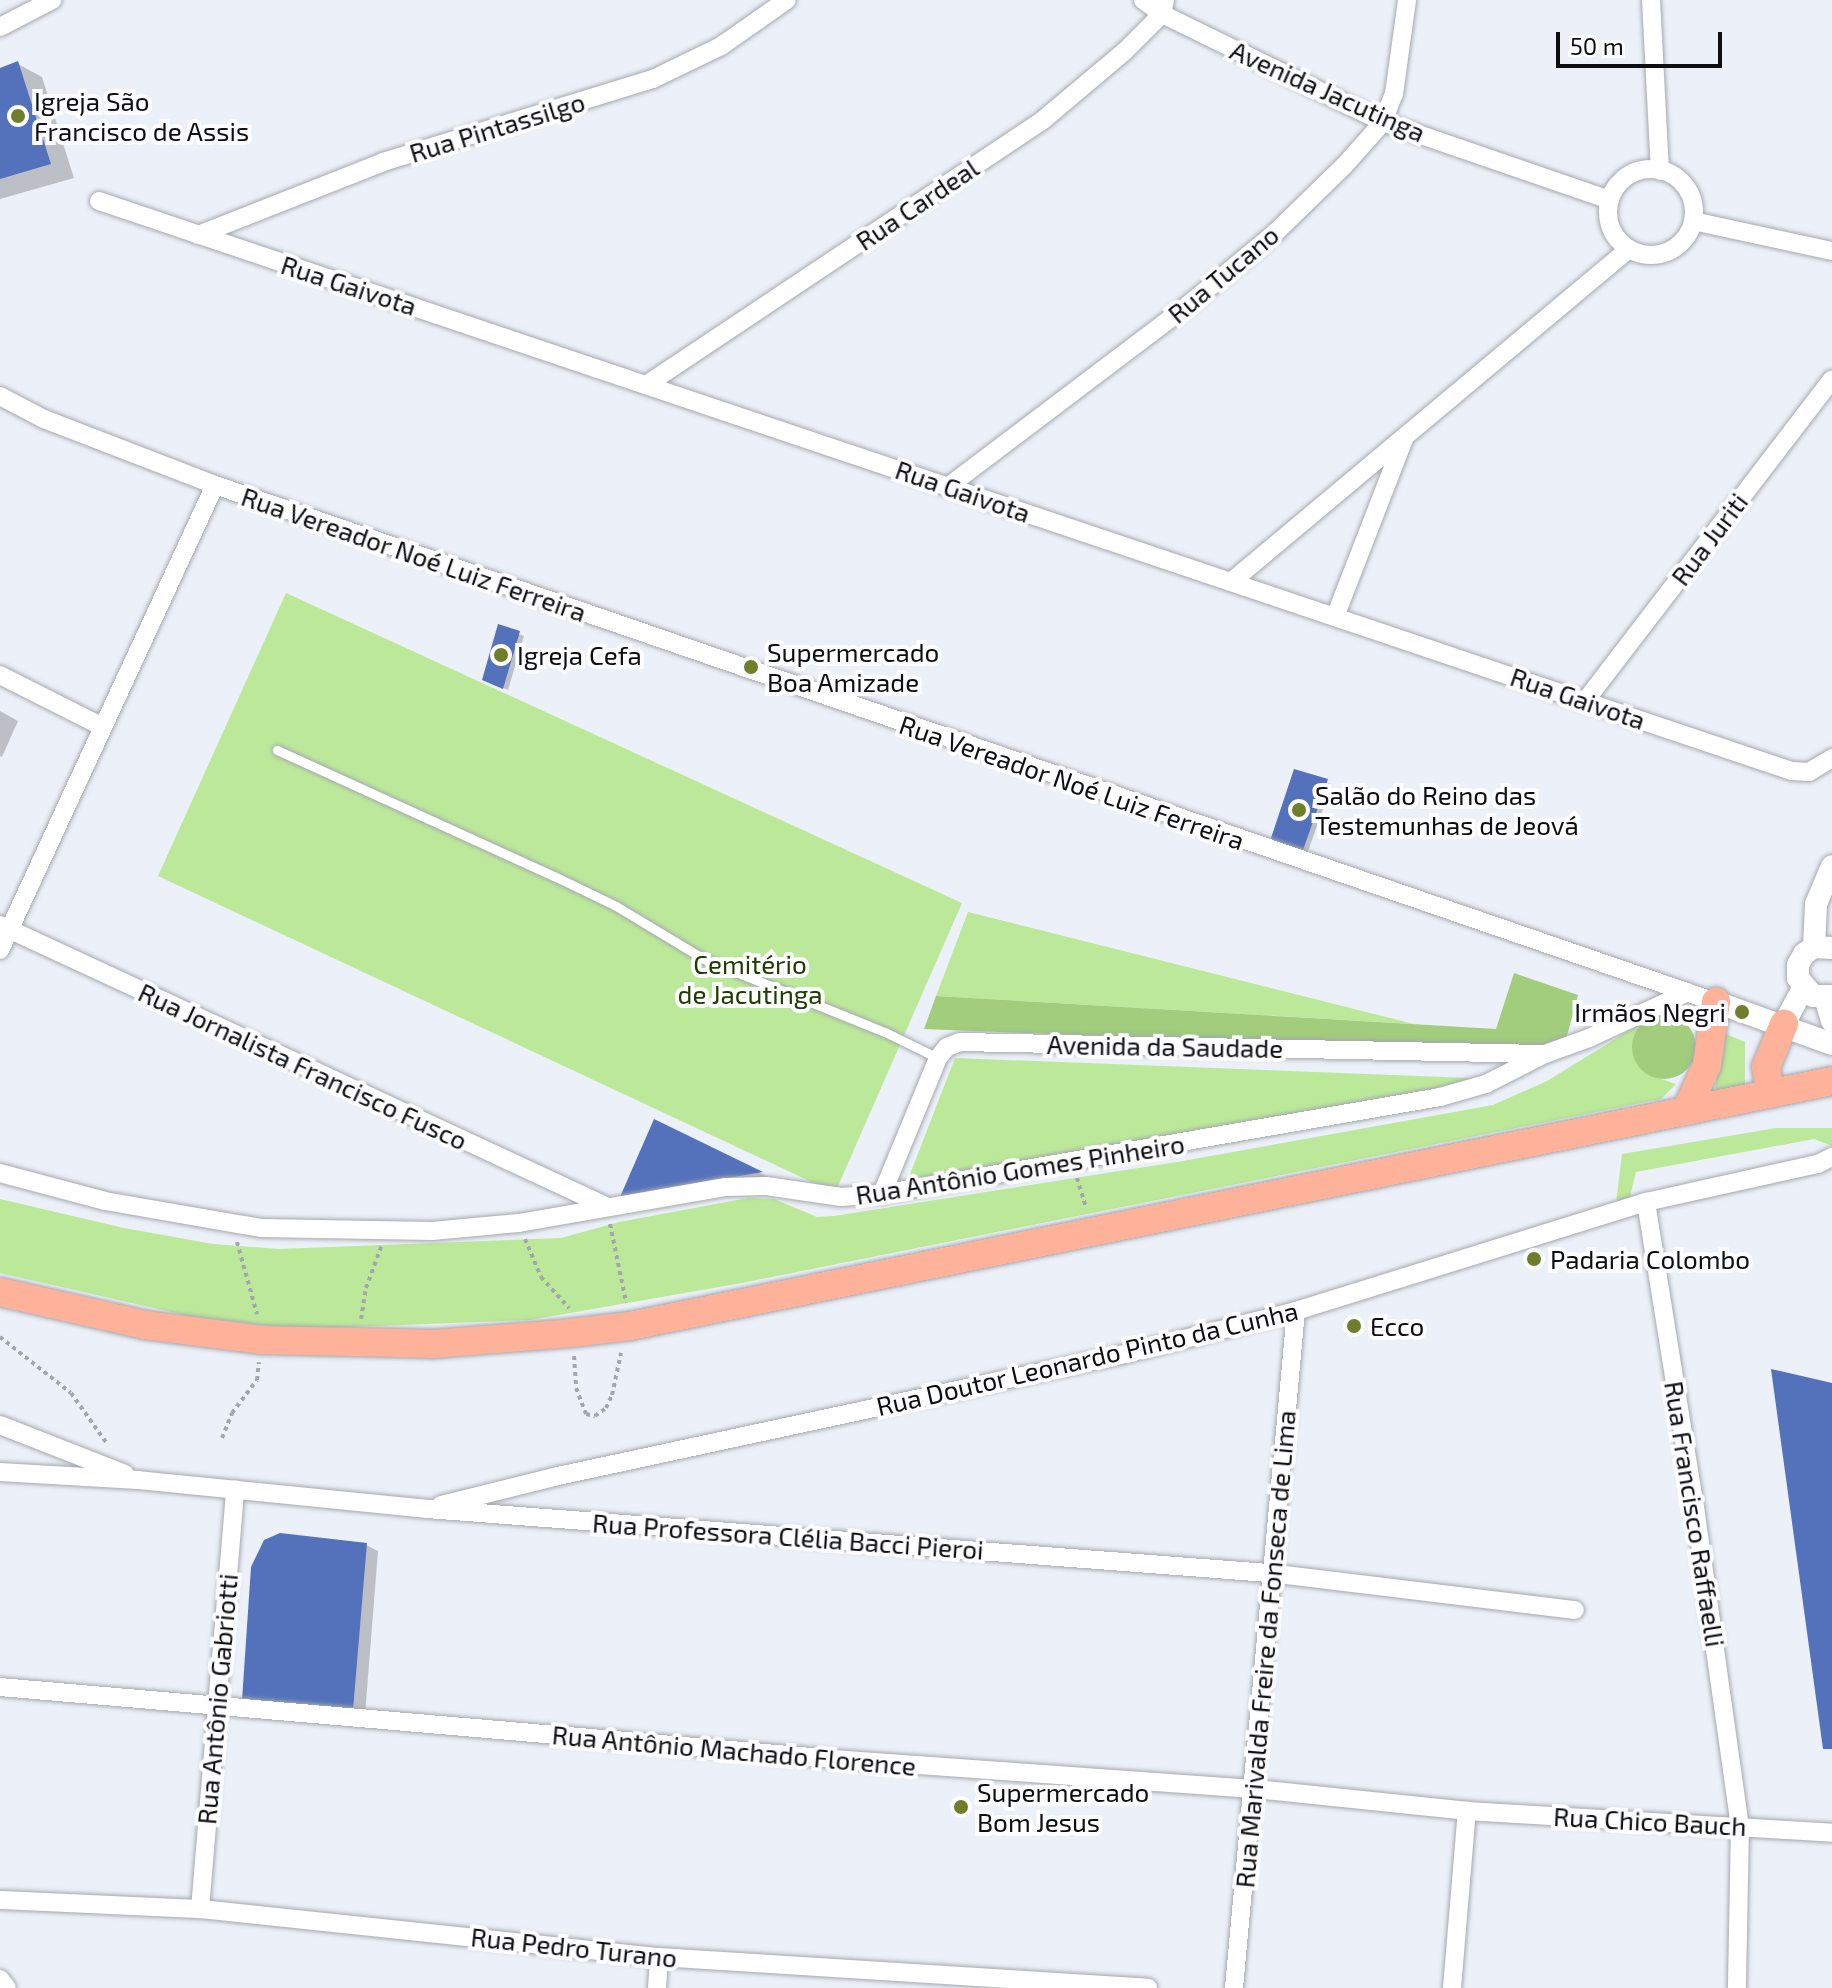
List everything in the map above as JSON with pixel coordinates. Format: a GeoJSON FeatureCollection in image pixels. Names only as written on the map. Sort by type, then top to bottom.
{"type":"FeatureCollection","features":[{"type":"Feature","properties":{"kind":"highway"},"geometry":{"type":"LineString","coordinates":[[1686,1111],[1707,1065],[1716,1002]]}},
{"type":"Feature","properties":{"kind":"highway"},"geometry":{"type":"LineString","coordinates":[[1770,1094],[1766,1067],[1784,1024]]}},
{"type":"Feature","properties":{"kind":"highway"},"geometry":{"type":"LineString","coordinates":[[0,1292],[145,1325],[262,1340],[357,1345],[432,1344],[571,1333],[630,1326],[1094,1229],[1770,1094],[1827,1086]]}},
{"type":"Feature","properties":{"kind":"street"},"geometry":{"type":"LineString","coordinates":[[0,27],[52,0]]}},
{"type":"Feature","properties":{"kind":"street","name":"Rua Pintassilgo"},"geometry":{"type":"LineString","coordinates":[[198,235],[383,162],[653,79],[721,46],[787,0]]}},
{"type":"Feature","properties":{"kind":"street","name":"Avenida Jacutinga"},"geometry":{"type":"LineString","coordinates":[[1143,0],[1164,7],[1383,122],[1610,200]]}},
{"type":"Feature","properties":{"kind":"street","name":"Rua Tucano"},"geometry":{"type":"LineString","coordinates":[[949,486],[1182,310],[1275,233],[1383,122],[1394,94],[1407,0]]}},
{"type":"Feature","properties":{"kind":"street"},"geometry":{"type":"LineString","coordinates":[[1651,0],[1660,171]]}},
{"type":"Feature","properties":{"kind":"street","name":"Rua Cardeal"},"geometry":{"type":"LineString","coordinates":[[646,385],[1043,120],[1125,51],[1164,7]]}},
{"type":"Feature","properties":{"kind":"street"},"geometry":{"type":"LineString","coordinates":[[1648,170],[1660,171],[1683,184],[1694,208],[1688,234],[1668,251],[1655,255],[1629,249],[1611,228],[1610,200],[1624,179],[1648,170]]}},
{"type":"Feature","properties":{"kind":"street","name":"Rua Gaivota"},"geometry":{"type":"LineString","coordinates":[[99,201],[1792,771],[1809,772],[1829,760]]}},
{"type":"Feature","properties":{"kind":"street"},"geometry":{"type":"LineString","coordinates":[[1693,221],[1832,251]]}},
{"type":"Feature","properties":{"kind":"street"},"geometry":{"type":"LineString","coordinates":[[1231,582],[1629,249]]}},
{"type":"Feature","properties":{"kind":"street","name":"Rua Juriti"},"geometry":{"type":"LineString","coordinates":[[1586,700],[1832,379]]}},
{"type":"Feature","properties":{"kind":"street","name":"Rua Vereador Noé Luiz Ferreira"},"geometry":{"type":"LineString","coordinates":[[0,396],[44,419],[215,485],[1784,1024],[1832,1044]]}},
{"type":"Feature","properties":{"kind":"street"},"geometry":{"type":"LineString","coordinates":[[1335,617],[1405,436]]}},
{"type":"Feature","properties":{"kind":"street"},"geometry":{"type":"LineString","coordinates":[[0,950],[5,927],[215,485]]}},
{"type":"Feature","properties":{"kind":"street"},"geometry":{"type":"LineString","coordinates":[[0,675],[101,726]]}},
{"type":"Feature","properties":{"kind":"street"},"geometry":{"type":"LineString","coordinates":[[1832,866],[1816,904],[1823,948],[1804,954],[1798,965],[1798,978],[1803,989],[1813,996],[1828,997],[1832,1021]]}},
{"type":"Feature","properties":{"kind":"street","name":"Rua Jornalista Francisco Fusco"},"geometry":{"type":"LineString","coordinates":[[5,927],[606,1206]]}},
{"type":"Feature","properties":{"kind":"street"},"geometry":{"type":"LineString","coordinates":[[1784,1024],[1803,989]]}},
{"type":"Feature","properties":{"kind":"street","name":"Rua Antônio Gomes Pinheiro"},"geometry":{"type":"LineString","coordinates":[[0,1173],[105,1201],[232,1225],[384,1230],[432,1231],[519,1223],[726,1187],[766,1186],[841,1197],[882,1194],[1073,1164],[1440,1097],[1486,1084],[1545,1054],[1589,1038],[1688,992]]}},
{"type":"Feature","properties":{"kind":"street","name":"Avenida da Saudade"},"geometry":{"type":"LineString","coordinates":[[938,1058],[947,1047],[960,1042],[1545,1054]]}},
{"type":"Feature","properties":{"kind":"street"},"geometry":{"type":"LineString","coordinates":[[882,1194],[938,1058]]}},
{"type":"Feature","properties":{"kind":"street","name":"Rua Doutor Leonardo Pinto da Cunha"},"geometry":{"type":"LineString","coordinates":[[427,1509],[558,1476],[1120,1355],[1296,1311],[1646,1202],[1818,1164],[1832,1157]]}},
{"type":"Feature","properties":{"kind":"street","name":"Rua Francisco Raffaelli"},"geometry":{"type":"LineString","coordinates":[[1646,1202],[1695,1507],[1740,1826],[1737,1988]]}},
{"type":"Feature","properties":{"kind":"street","name":"Rua Marivalda Freire da Fonseca de Lima"},"geometry":{"type":"LineString","coordinates":[[1234,1988],[1255,1789],[1269,1573],[1296,1311]]}},
{"type":"Feature","properties":{"kind":"street"},"geometry":{"type":"LineString","coordinates":[[0,1425],[138,1480]]}},
{"type":"Feature","properties":{"kind":"street","name":"Rua Professora Clélia Bacci Pieroi"},"geometry":{"type":"LineString","coordinates":[[0,1472],[138,1480],[427,1509],[1269,1573],[1575,1610]]}},
{"type":"Feature","properties":{"kind":"street","name":"Rua Antônio Gabriotti"},"geometry":{"type":"LineString","coordinates":[[200,1909],[235,1489]]}},
{"type":"Feature","properties":{"kind":"street","name":"Rua Antônio Machado Florence"},"geometry":{"type":"LineString","coordinates":[[0,1687],[834,1759],[1255,1789],[1467,1811]]}},
{"type":"Feature","properties":{"kind":"street"},"geometry":{"type":"LineString","coordinates":[[1452,1988],[1467,1811]]}},
{"type":"Feature","properties":{"kind":"street","name":"Rua Chico Bauch"},"geometry":{"type":"LineString","coordinates":[[1467,1811],[1832,1833]]}},
{"type":"Feature","properties":{"kind":"street","name":"Rua Pedro Turano"},"geometry":{"type":"LineString","coordinates":[[0,1900],[200,1909],[659,1957],[1148,1988]]}},
{"type":"Feature","properties":{"kind":"street"},"geometry":{"type":"LineString","coordinates":[[657,1988],[659,1957]]}},
{"type":"Feature","properties":{"kind":"street"},"geometry":{"type":"LineString","coordinates":[[0,1979],[7,1988]]}},
{"type":"Feature","properties":{"kind":"lane"},"geometry":{"type":"LineString","coordinates":[[277,750],[616,906],[704,959],[885,1032],[938,1058]]}},
{"type":"Feature","properties":{"kind":"path"},"geometry":{"type":"LineString","coordinates":[[1073,1164],[1094,1229]]}},
{"type":"Feature","properties":{"kind":"path"},"geometry":{"type":"LineString","coordinates":[[519,1223],[541,1277],[568,1304],[576,1388],[586,1414],[595,1416],[606,1408],[612,1395],[630,1326],[606,1206]]}},
{"type":"Feature","properties":{"kind":"path"},"geometry":{"type":"LineString","coordinates":[[222,1438],[232,1413],[257,1380],[262,1340],[253,1291],[232,1225]]}},
{"type":"Feature","properties":{"kind":"path"},"geometry":{"type":"LineString","coordinates":[[357,1345],[366,1288],[381,1252],[384,1230]]}},
{"type":"Feature","properties":{"kind":"path"},"geometry":{"type":"LineString","coordinates":[[0,1337],[71,1393],[110,1448]]}},
{"type":"Feature","properties":{"kind":"green space","name":"Cemitério de Jacutinga"},"geometry":{"type":"Polygon","coordinates":[[[286,593],[962,903],[835,1193],[158,876],[286,593]]]}},
{"type":"Feature","properties":{"kind":"green space"},"geometry":{"type":"Polygon","coordinates":[[[968,912],[1414,1024],[936,996],[968,912]]]}},
{"type":"Feature","properties":{"kind":"green space"},"geometry":{"type":"Polygon","coordinates":[[[1514,973],[1578,995],[1562,1054],[924,1029],[936,996],[1496,1029],[1514,973]]]}},
{"type":"Feature","properties":{"kind":"green space"},"geometry":{"type":"Polygon","coordinates":[[[1664,1015],[1682,1021],[1690,1029],[1696,1047],[1690,1065],[1682,1073],[1664,1079],[1646,1073],[1638,1065],[1632,1047],[1638,1029],[1646,1021],[1664,1015]]]}},
{"type":"Feature","properties":{"kind":"green space"},"geometry":{"type":"Polygon","coordinates":[[[1646,1020],[1647,1074],[1676,1084],[1661,1099],[742,1283],[530,1320],[299,1329],[189,1316],[0,1273],[0,1199],[124,1228],[213,1244],[279,1249],[561,1238],[619,1222],[748,1198],[774,1199],[817,1217],[834,1216],[1183,1161],[1493,1105],[1547,1081],[1646,1020]]]}},
{"type":"Feature","properties":{"kind":"green space"},"geometry":{"type":"Polygon","coordinates":[[[1719,1031],[1745,1042],[1745,1091],[1715,1100],[1719,1031]]]}},
{"type":"Feature","properties":{"kind":"green space"},"geometry":{"type":"Polygon","coordinates":[[[955,1058],[1496,1079],[905,1187],[955,1058]]]}},
{"type":"Feature","properties":{"kind":"green space"},"geometry":{"type":"Polygon","coordinates":[[[1776,1128],[1832,1128],[1832,1146],[1814,1139],[1636,1172],[1627,1209],[1615,1211],[1622,1154],[1776,1128]]]}},
{"type":"Feature","properties":{"kind":"building","name":"Igreja São Francisco de Assis"},"geometry":{"type":"Polygon","coordinates":[[[18,61],[51,164],[0,179],[0,68],[18,61]]]}},
{"type":"Feature","properties":{"kind":"building","name":"Igreja Cefa"},"geometry":{"type":"Polygon","coordinates":[[[498,624],[520,631],[503,689],[482,680],[498,624]]]}},
{"type":"Feature","properties":{"kind":"building","name":"Salão do Reino das Testemunhas de Jeová"},"geometry":{"type":"Polygon","coordinates":[[[1294,769],[1328,779],[1302,853],[1270,841],[1294,769]]]}},
{"type":"Feature","properties":{"kind":"building"},"geometry":{"type":"Polygon","coordinates":[[[654,1119],[763,1172],[620,1197],[654,1119]]]}},
{"type":"Feature","properties":{"kind":"building"},"geometry":{"type":"Polygon","coordinates":[[[1771,1369],[1832,1383],[1832,1749],[1823,1749],[1771,1369]]]}},
{"type":"Feature","properties":{"kind":"building"},"geometry":{"type":"Polygon","coordinates":[[[280,1533],[367,1543],[353,1710],[242,1700],[251,1567],[264,1540],[280,1533]]]}},
{"type":"Feature","properties":{"kind":"place","name":"Igreja São Francisco de Assis"},"geometry":{"type":"Point","coordinates":[18,116]}},
{"type":"Feature","properties":{"kind":"place","name":"Igreja Cefa"},"geometry":{"type":"Point","coordinates":[501,655]}},
{"type":"Feature","properties":{"kind":"place","name":"Supermercado Boa Amizade"},"geometry":{"type":"Point","coordinates":[751,667]}},
{"type":"Feature","properties":{"kind":"place","name":"Salão do Reino das Testemunhas de Jeová"},"geometry":{"type":"Point","coordinates":[1299,810]}},
{"type":"Feature","properties":{"kind":"place","name":"Irmãos Negri"},"geometry":{"type":"Point","coordinates":[1742,1012]}},
{"type":"Feature","properties":{"kind":"place","name":"Padaria Colombo"},"geometry":{"type":"Point","coordinates":[1534,1259]}},
{"type":"Feature","properties":{"kind":"place","name":"Ecco"},"geometry":{"type":"Point","coordinates":[1354,1326]}},
{"type":"Feature","properties":{"kind":"place","name":"Supermercado Bom Jesus"},"geometry":{"type":"Point","coordinates":[961,1807]}}]}
